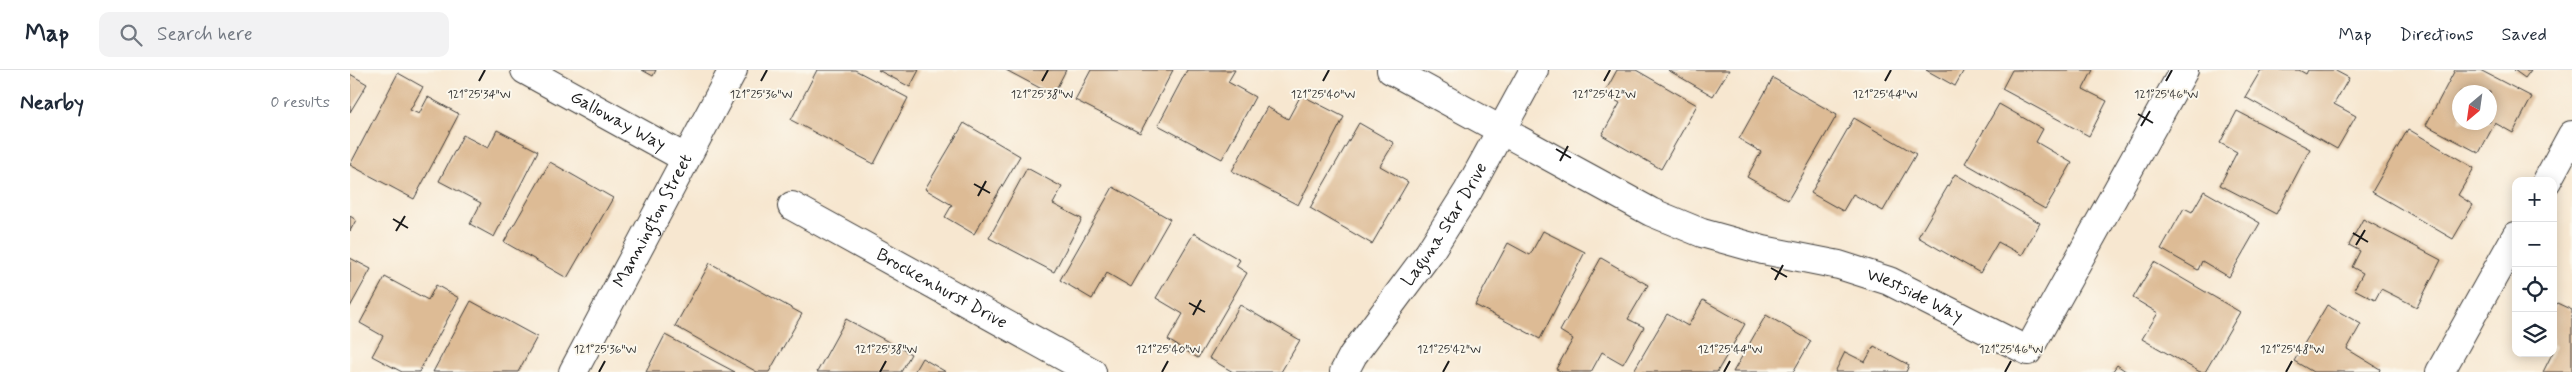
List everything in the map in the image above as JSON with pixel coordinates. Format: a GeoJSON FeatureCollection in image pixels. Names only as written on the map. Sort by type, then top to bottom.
{"type":"FeatureCollection","features":[{"type":"Feature","properties":{"kind":"street","name":"Galloway Way"},"geometry":{"type":"LineString","coordinates":[[526,70],[685,158]]}},
{"type":"Feature","properties":{"kind":"street","name":"Mannington Street"},"geometry":{"type":"LineString","coordinates":[[573,372],[732,70]]}},
{"type":"Feature","properties":{"kind":"street"},"geometry":{"type":"LineString","coordinates":[[1391,70],[1501,131]]}},
{"type":"Feature","properties":{"kind":"street","name":"Laguna Star Drive"},"geometry":{"type":"LineString","coordinates":[[1344,372],[1353,355],[1429,253],[1468,191],[1534,70]]}},
{"type":"Feature","properties":{"kind":"street","name":"Westside Way"},"geometry":{"type":"LineString","coordinates":[[1501,131],[1652,212],[1702,233],[1763,250],[1839,265],[1888,281],[2028,351],[2184,70]]}},
{"type":"Feature","properties":{"kind":"street"},"geometry":{"type":"LineString","coordinates":[[2548,177],[2572,135]]}},
{"type":"Feature","properties":{"kind":"street","name":"Brockenhurst Drive"},"geometry":{"type":"LineString","coordinates":[[792,206],[1092,372]]}},
{"type":"Feature","properties":{"kind":"street"},"geometry":{"type":"LineString","coordinates":[[2440,372],[2512,243]]}},
{"type":"Feature","properties":{"kind":"building"},"geometry":{"type":"Polygon","coordinates":[[[642,70],[656,70],[653,76],[642,70]]]}},
{"type":"Feature","properties":{"kind":"building"},"geometry":{"type":"Polygon","coordinates":[[[817,70],[855,70],[908,98],[874,164],[791,120],[817,70]]]}},
{"type":"Feature","properties":{"kind":"building"},"geometry":{"type":"Polygon","coordinates":[[[878,70],[919,70],[910,87],[878,70]]]}},
{"type":"Feature","properties":{"kind":"building"},"geometry":{"type":"Polygon","coordinates":[[[1006,70],[1066,70],[1053,95],[1006,70]]]}},
{"type":"Feature","properties":{"kind":"building"},"geometry":{"type":"Polygon","coordinates":[[[1091,70],[1173,70],[1140,133],[1075,100],[1091,70]]]}},
{"type":"Feature","properties":{"kind":"building"},"geometry":{"type":"Polygon","coordinates":[[[1187,70],[1235,70],[1228,82],[1255,97],[1222,159],[1158,125],[1187,70]]]}},
{"type":"Feature","properties":{"kind":"building"},"geometry":{"type":"Polygon","coordinates":[[[1617,70],[1636,70],[1697,105],[1661,169],[1602,135],[1620,103],[1604,94],[1617,70]]]}},
{"type":"Feature","properties":{"kind":"building"},"geometry":{"type":"Polygon","coordinates":[[[1668,70],[1729,70],[1713,96],[1668,70]]]}},
{"type":"Feature","properties":{"kind":"building"},"geometry":{"type":"Polygon","coordinates":[[[1926,70],[1964,70],[1955,86],[1926,70]]]}},
{"type":"Feature","properties":{"kind":"building"},"geometry":{"type":"Polygon","coordinates":[[[2012,70],[2093,70],[2083,89],[2107,101],[2089,136],[2002,89],[2012,70]]]}},
{"type":"Feature","properties":{"kind":"building"},"geometry":{"type":"Polygon","coordinates":[[[2261,70],[2299,70],[2306,74],[2308,70],[2334,70],[2349,78],[2334,104],[2356,116],[2337,149],[2245,97],[2261,70]]]}},
{"type":"Feature","properties":{"kind":"building"},"geometry":{"type":"Polygon","coordinates":[[[2455,70],[2480,70],[2532,97],[2513,133],[2497,124],[2497,85],[2452,85],[2452,130],[2491,130],[2479,153],[2426,125],[2455,70]]]}},
{"type":"Feature","properties":{"kind":"building"},"geometry":{"type":"Polygon","coordinates":[[[2514,70],[2531,70],[2525,78],[2514,70]]]}},
{"type":"Feature","properties":{"kind":"building"},"geometry":{"type":"Polygon","coordinates":[[[398,73],[423,87],[410,110],[419,114],[428,97],[459,114],[414,199],[350,165],[398,73]]]}},
{"type":"Feature","properties":{"kind":"building"},"geometry":{"type":"Polygon","coordinates":[[[350,74],[367,84],[350,112],[350,74]]]}},
{"type":"Feature","properties":{"kind":"building"},"geometry":{"type":"Polygon","coordinates":[[[1773,78],[1837,115],[1788,200],[1747,177],[1761,152],[1739,139],[1773,78]]]}},
{"type":"Feature","properties":{"kind":"building"},"geometry":{"type":"Polygon","coordinates":[[[1301,95],[1344,117],[1298,205],[1232,171],[1267,107],[1288,119],[1301,95]]]}},
{"type":"Feature","properties":{"kind":"building"},"geometry":{"type":"Polygon","coordinates":[[[1999,104],[2043,129],[2036,142],[2072,163],[2045,209],[1965,163],[1999,104]]]}},
{"type":"Feature","properties":{"kind":"building"},"geometry":{"type":"Polygon","coordinates":[[[2237,111],[2310,149],[2276,214],[2220,185],[2237,152],[2220,143],[2237,111]]]}},
{"type":"Feature","properties":{"kind":"building"},"geometry":{"type":"Polygon","coordinates":[[[1854,118],[1916,154],[1883,211],[1853,194],[1843,211],[1811,193],[1854,118]]]}},
{"type":"Feature","properties":{"kind":"building"},"geometry":{"type":"Polygon","coordinates":[[[964,123],[1020,156],[974,234],[945,217],[952,205],[925,189],[964,123]]]}},
{"type":"Feature","properties":{"kind":"building"},"geometry":{"type":"Polygon","coordinates":[[[1359,123],[1394,143],[1380,166],[1408,182],[1372,244],[1310,208],[1359,123]]]}},
{"type":"Feature","properties":{"kind":"building"},"geometry":{"type":"Polygon","coordinates":[[[2408,129],[2474,168],[2458,195],[2473,205],[2453,239],[2372,192],[2408,129]]]}},
{"type":"Feature","properties":{"kind":"building"},"geometry":{"type":"Polygon","coordinates":[[[497,130],[538,151],[494,237],[470,224],[481,203],[439,181],[463,135],[488,148],[497,130]]]}},
{"type":"Feature","properties":{"kind":"building"},"geometry":{"type":"Polygon","coordinates":[[[550,162],[613,198],[567,278],[504,242],[550,162]]]}},
{"type":"Feature","properties":{"kind":"building"},"geometry":{"type":"Polygon","coordinates":[[[1027,168],[1062,187],[1053,204],[1082,219],[1054,272],[989,238],[1027,168]]]}},
{"type":"Feature","properties":{"kind":"building"},"geometry":{"type":"Polygon","coordinates":[[[1955,174],[2040,223],[2022,255],[1998,242],[1980,273],[1918,237],[1955,174]]]}},
{"type":"Feature","properties":{"kind":"building"},"geometry":{"type":"Polygon","coordinates":[[[1113,187],[1170,219],[1131,287],[1107,273],[1092,299],[1060,280],[1113,187]]]}},
{"type":"Feature","properties":{"kind":"building"},"geometry":{"type":"Polygon","coordinates":[[[2204,191],[2260,223],[2229,277],[2202,261],[2198,270],[2161,249],[2184,208],[2192,212],[2204,191]]]}},
{"type":"Feature","properties":{"kind":"building"},"geometry":{"type":"Polygon","coordinates":[[[350,216],[356,220],[350,231],[350,216]]]}},
{"type":"Feature","properties":{"kind":"building"},"geometry":{"type":"Polygon","coordinates":[[[2363,219],[2441,260],[2417,307],[2381,289],[2375,300],[2354,289],[2363,273],[2352,267],[2360,251],[2349,245],[2363,219]]]}},
{"type":"Feature","properties":{"kind":"building"},"geometry":{"type":"Polygon","coordinates":[[[1543,231],[1585,252],[1540,339],[1475,305],[1508,243],[1530,255],[1543,231]]]}},
{"type":"Feature","properties":{"kind":"building"},"geometry":{"type":"Polygon","coordinates":[[[1194,233],[1240,260],[1236,266],[1247,273],[1198,358],[1168,340],[1183,314],[1156,298],[1194,233]]]}},
{"type":"Feature","properties":{"kind":"building"},"geometry":{"type":"Polygon","coordinates":[[[350,258],[371,269],[350,307],[350,258]]]}},
{"type":"Feature","properties":{"kind":"building"},"geometry":{"type":"Polygon","coordinates":[[[1601,258],[1648,285],[1628,319],[1644,327],[1623,364],[1602,352],[1591,372],[1562,372],[1556,369],[1573,339],[1560,331],[1601,258]]]}},
{"type":"Feature","properties":{"kind":"building"},"geometry":{"type":"Polygon","coordinates":[[[2154,262],[2240,312],[2205,372],[2200,372],[2142,339],[2158,313],[2133,298],[2154,262]]]}},
{"type":"Feature","properties":{"kind":"building"},"geometry":{"type":"Polygon","coordinates":[[[710,263],[802,314],[769,372],[757,372],[675,326],[710,263]]]}},
{"type":"Feature","properties":{"kind":"building"},"geometry":{"type":"Polygon","coordinates":[[[385,277],[428,300],[436,285],[459,298],[419,372],[402,372],[372,356],[383,336],[360,323],[385,277]]]}},
{"type":"Feature","properties":{"kind":"building"},"geometry":{"type":"Polygon","coordinates":[[[1703,300],[1745,324],[1717,372],[1633,372],[1667,314],[1688,326],[1703,300]]]}},
{"type":"Feature","properties":{"kind":"building"},"geometry":{"type":"Polygon","coordinates":[[[471,301],[537,337],[518,372],[433,372],[471,301]]]}},
{"type":"Feature","properties":{"kind":"building"},"geometry":{"type":"Polygon","coordinates":[[[2557,303],[2572,310],[2572,372],[2543,372],[2550,357],[2557,357],[2557,303]]]}},
{"type":"Feature","properties":{"kind":"building"},"geometry":{"type":"Polygon","coordinates":[[[1240,305],[1300,340],[1281,372],[1233,372],[1209,358],[1240,305]]]}},
{"type":"Feature","properties":{"kind":"building"},"geometry":{"type":"Polygon","coordinates":[[[2327,305],[2361,324],[2347,349],[2380,369],[2379,372],[2313,372],[2294,361],[2327,305]]]}},
{"type":"Feature","properties":{"kind":"building"},"geometry":{"type":"Polygon","coordinates":[[[1766,315],[1811,341],[1793,372],[1733,372],[1766,315]]]}},
{"type":"Feature","properties":{"kind":"building"},"geometry":{"type":"Polygon","coordinates":[[[846,319],[911,354],[901,372],[817,372],[846,319]]]}},
{"type":"Feature","properties":{"kind":"building"},"geometry":{"type":"Polygon","coordinates":[[[665,335],[735,372],[646,372],[665,335]]]}},
{"type":"Feature","properties":{"kind":"building"},"geometry":{"type":"Polygon","coordinates":[[[1874,346],[1909,365],[1906,372],[1835,372],[1845,352],[1865,362],[1874,346]]]}},
{"type":"Feature","properties":{"kind":"building"},"geometry":{"type":"Polygon","coordinates":[[[922,358],[946,372],[914,372],[922,358]]]}},
{"type":"Feature","properties":{"kind":"building"},"geometry":{"type":"Polygon","coordinates":[[[2117,365],[2127,372],[2112,372],[2117,365]]]}}]}
